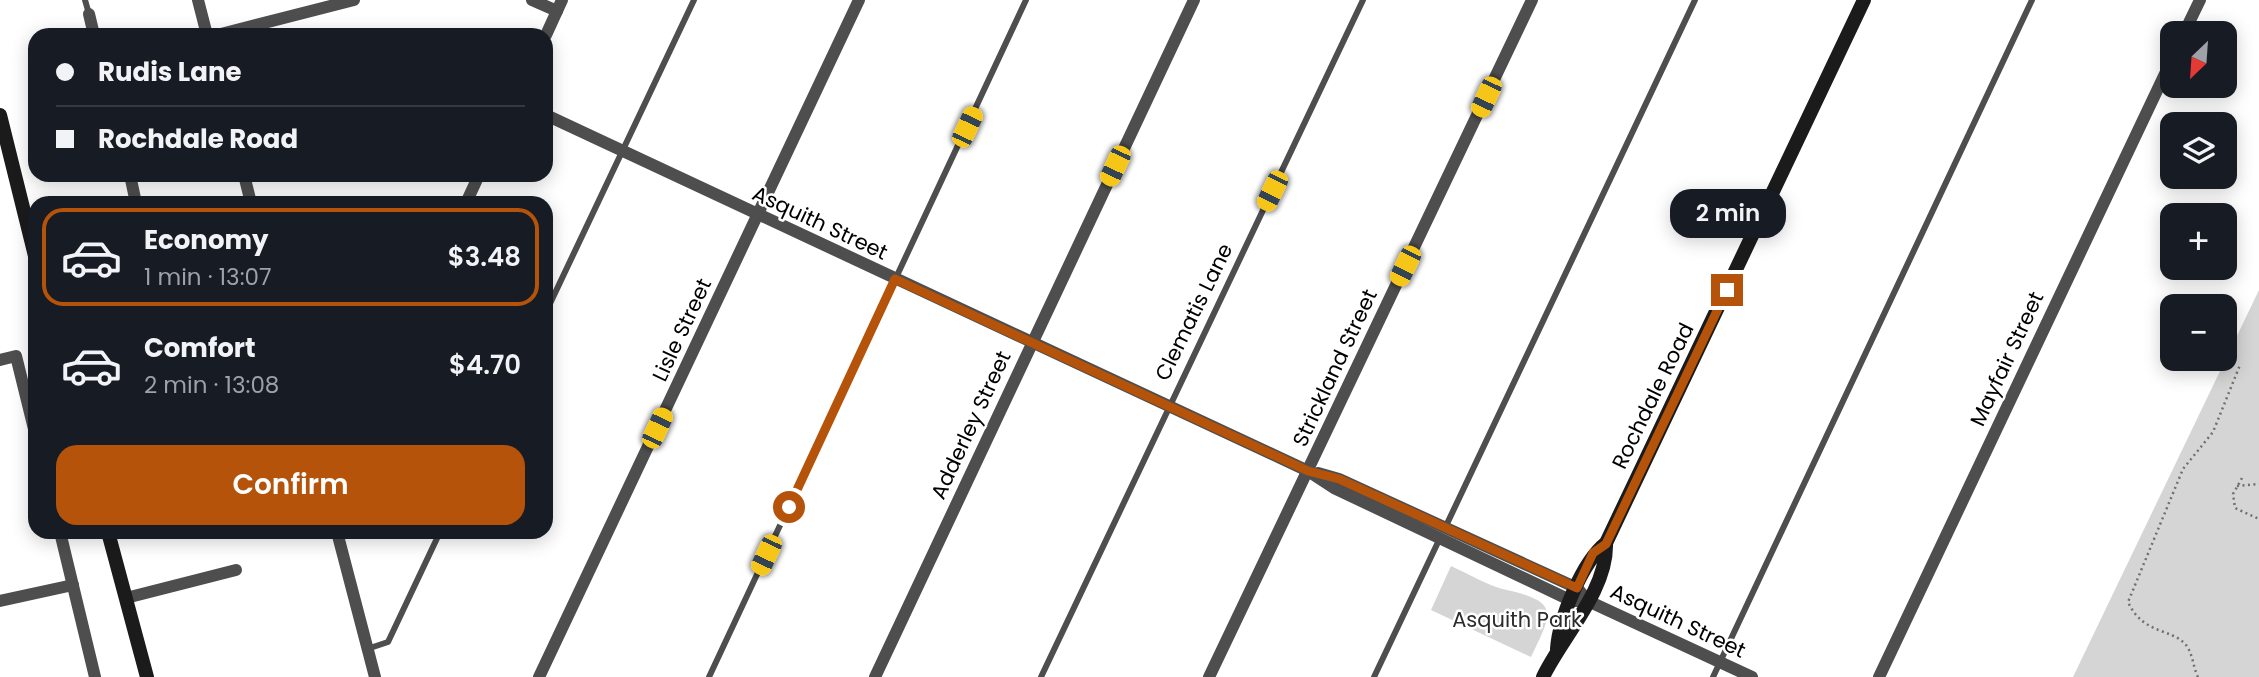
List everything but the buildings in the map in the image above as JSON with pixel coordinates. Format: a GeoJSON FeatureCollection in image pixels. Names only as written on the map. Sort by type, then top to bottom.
{"type":"FeatureCollection","features":[{"type":"Feature","properties":{"kind":"main road","name":"Rochdale Road"},"geometry":{"type":"LineString","coordinates":[[1544,677],[1557,649],[1571,635],[1588,601],[1606,558],[1606,544],[1864,0]]}},
{"type":"Feature","properties":{"kind":"main road"},"geometry":{"type":"LineString","coordinates":[[0,115],[28,226]]}},
{"type":"Feature","properties":{"kind":"main road"},"geometry":{"type":"LineString","coordinates":[[110,539],[147,677]]}},
{"type":"Feature","properties":{"kind":"main road","name":"Rochdale Road"},"geometry":{"type":"LineString","coordinates":[[1557,649],[1558,628],[1593,553],[1606,544]]}},
{"type":"Feature","properties":{"kind":"street"},"geometry":{"type":"LineString","coordinates":[[198,0],[205,28]]}},
{"type":"Feature","properties":{"kind":"street"},"geometry":{"type":"LineString","coordinates":[[245,28],[354,0]]}},
{"type":"Feature","properties":{"kind":"street"},"geometry":{"type":"LineString","coordinates":[[532,0],[559,5],[549,28]]}},
{"type":"Feature","properties":{"kind":"street","name":"Lisle Street"},"geometry":{"type":"LineString","coordinates":[[539,677],[859,0]]}},
{"type":"Feature","properties":{"kind":"street","name":"Adderley Street"},"geometry":{"type":"LineString","coordinates":[[875,677],[1194,0]]}},
{"type":"Feature","properties":{"kind":"street","name":"Strickland Street"},"geometry":{"type":"LineString","coordinates":[[1209,677],[1532,0]]}},
{"type":"Feature","properties":{"kind":"street"},"geometry":{"type":"LineString","coordinates":[[2190,21],[2200,0]]}},
{"type":"Feature","properties":{"kind":"street"},"geometry":{"type":"LineString","coordinates":[[89,14],[92,28]]}},
{"type":"Feature","properties":{"kind":"street","name":"Mayfair Street"},"geometry":{"type":"LineString","coordinates":[[1879,677],[2160,84]]}},
{"type":"Feature","properties":{"kind":"street","name":"Asquith Street"},"geometry":{"type":"LineString","coordinates":[[553,118],[1308,471],[1339,479],[1443,533],[1752,677]]}},
{"type":"Feature","properties":{"kind":"street"},"geometry":{"type":"LineString","coordinates":[[0,360],[16,356],[28,405]]}},
{"type":"Feature","properties":{"kind":"street"},"geometry":{"type":"LineString","coordinates":[[62,539],[96,677]]}},
{"type":"Feature","properties":{"kind":"street"},"geometry":{"type":"LineString","coordinates":[[339,539],[375,677]]}},
{"type":"Feature","properties":{"kind":"street"},"geometry":{"type":"LineString","coordinates":[[126,598],[236,570]]}},
{"type":"Feature","properties":{"kind":"street"},"geometry":{"type":"LineString","coordinates":[[0,601],[73,585]]}},
{"type":"Feature","properties":{"kind":"lane"},"geometry":{"type":"LineString","coordinates":[[85,0],[89,14]]}},
{"type":"Feature","properties":{"kind":"lane"},"geometry":{"type":"LineString","coordinates":[[553,297],[694,0]]}},
{"type":"Feature","properties":{"kind":"lane"},"geometry":{"type":"LineString","coordinates":[[709,677],[1026,0]]}},
{"type":"Feature","properties":{"kind":"lane","name":"Clematis Lane"},"geometry":{"type":"LineString","coordinates":[[1041,677],[1363,0]]}},
{"type":"Feature","properties":{"kind":"lane"},"geometry":{"type":"LineString","coordinates":[[1374,677],[1695,0]]}},
{"type":"Feature","properties":{"kind":"lane"},"geometry":{"type":"LineString","coordinates":[[1713,677],[2032,0]]}},
{"type":"Feature","properties":{"kind":"lane"},"geometry":{"type":"LineString","coordinates":[[367,649],[388,642],[437,539]]}},
{"type":"Feature","properties":{"kind":"path"},"geometry":{"type":"LineString","coordinates":[[2198,677],[2191,652],[2183,641],[2150,627],[2136,614],[2129,601],[2183,469],[2213,432],[2240,365]]}},
{"type":"Feature","properties":{"kind":"path"},"geometry":{"type":"LineString","coordinates":[[2242,478],[2232,494],[2235,508],[2259,519]]}},
{"type":"Feature","properties":{"kind":"path"},"geometry":{"type":"LineString","coordinates":[[2237,486],[2259,484]]}},
{"type":"Feature","properties":{"kind":"green space"},"geometry":{"type":"Polygon","coordinates":[[[2259,290],[2259,677],[2073,677],[2220,371],[2237,371],[2237,336],[2259,290]]]}},
{"type":"Feature","properties":{"kind":"green space","name":"Asquith Park"},"geometry":{"type":"Polygon","coordinates":[[[1451,566],[1493,586],[1536,599],[1543,605],[1547,620],[1531,657],[1431,610],[1451,566]]]}},
{"type":"Feature","properties":{"kind":"route"},"geometry":{"type":"LineString","coordinates":[[789,507],[895,279],[1308,471],[1339,479],[1577,588],[1593,553],[1606,544],[1727,290]]}}]}
